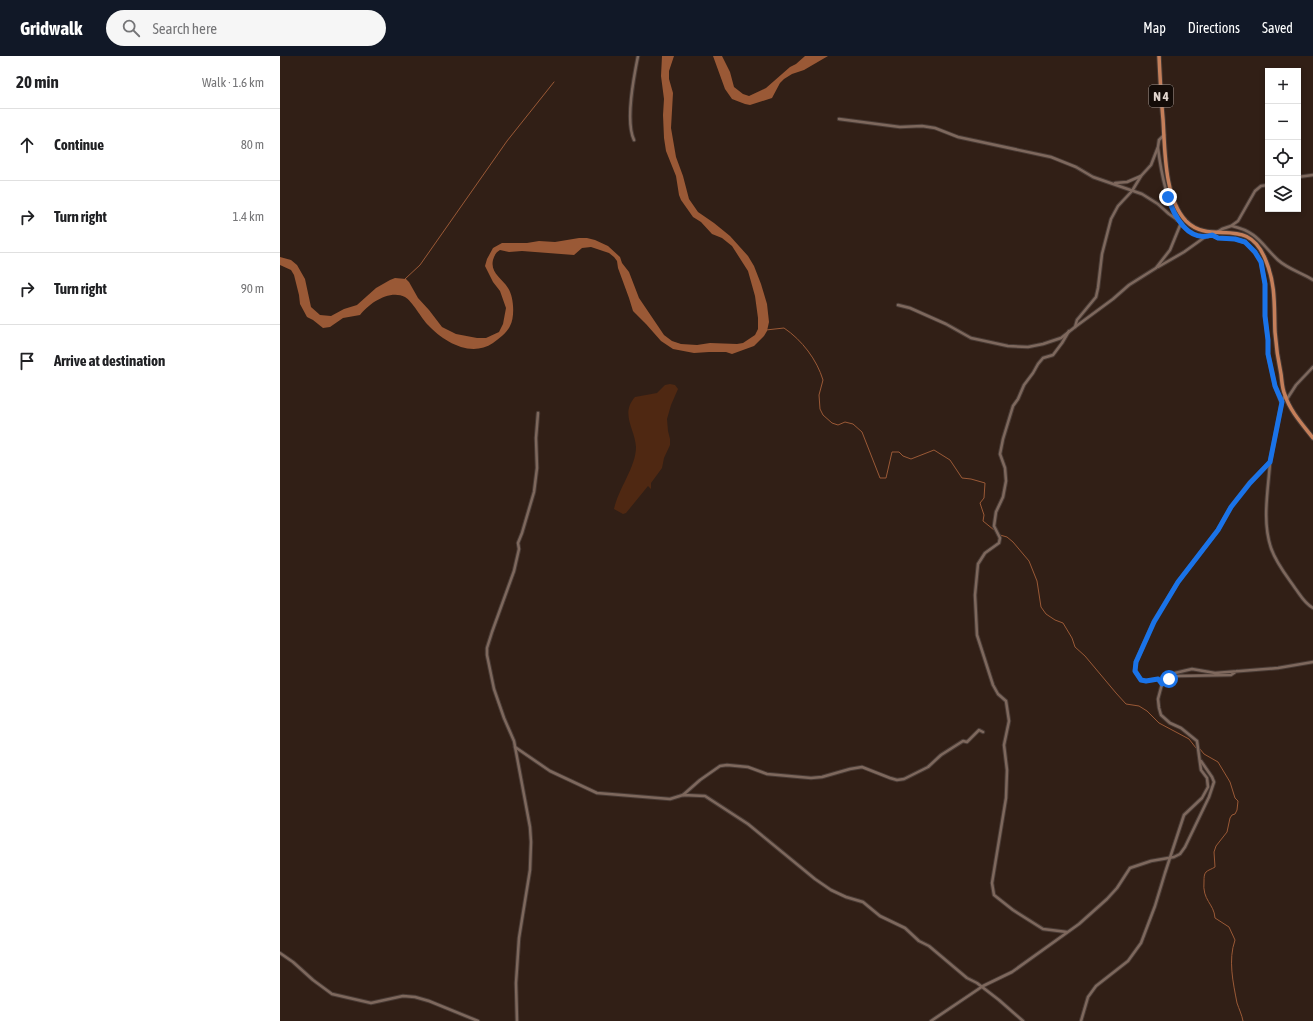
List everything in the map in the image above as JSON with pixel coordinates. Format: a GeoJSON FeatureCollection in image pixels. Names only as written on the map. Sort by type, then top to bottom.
{"type":"FeatureCollection","features":[{"type":"Feature","properties":{"kind":"main road","name":"N 4"},"geometry":{"type":"LineString","coordinates":[[1159,56],[1164,135],[1169,183],[1174,201],[1185,220],[1194,228],[1204,232],[1232,232],[1247,237],[1255,243],[1266,259],[1274,284],[1275,334],[1284,395],[1294,412],[1313,438]]}},
{"type":"Feature","properties":{"kind":"street"},"geometry":{"type":"LineString","coordinates":[[634,140],[631,133],[630,109],[638,56]]}},
{"type":"Feature","properties":{"kind":"street"},"geometry":{"type":"LineString","coordinates":[[839,119],[900,127],[922,126],[935,128],[958,136],[1051,157],[1093,176],[1142,194],[1158,204],[1186,229],[1194,234],[1205,237]]}},
{"type":"Feature","properties":{"kind":"street"},"geometry":{"type":"LineString","coordinates":[[1074,327],[1077,320],[1096,297],[1102,254],[1111,219],[1118,206],[1132,191],[1141,176],[1151,165],[1159,140],[1164,135]]}},
{"type":"Feature","properties":{"kind":"street"},"geometry":{"type":"LineString","coordinates":[[1158,147],[1160,164],[1168,197],[1177,220]]}},
{"type":"Feature","properties":{"kind":"street"},"geometry":{"type":"LineString","coordinates":[[1301,177],[1313,175]]}},
{"type":"Feature","properties":{"kind":"street"},"geometry":{"type":"LineString","coordinates":[[1114,183],[1128,182],[1141,176]]}},
{"type":"Feature","properties":{"kind":"street"},"geometry":{"type":"LineString","coordinates":[[898,305],[910,308],[946,324],[971,338],[1008,346],[1028,347],[1043,344],[1061,338],[1113,299],[1129,285],[1184,252],[1205,237],[1217,233],[1222,228],[1231,226],[1238,221],[1255,191],[1261,186],[1265,185]]}},
{"type":"Feature","properties":{"kind":"street"},"geometry":{"type":"LineString","coordinates":[[1156,268],[1170,250],[1181,224]]}},
{"type":"Feature","properties":{"kind":"street"},"geometry":{"type":"LineString","coordinates":[[1231,226],[1240,228],[1257,236],[1278,260],[1286,266],[1313,280]]}},
{"type":"Feature","properties":{"kind":"street"},"geometry":{"type":"LineString","coordinates":[[1212,235],[1218,238],[1235,239],[1245,242],[1255,252],[1261,262],[1265,284],[1265,316],[1268,354],[1275,386],[1282,402]]}},
{"type":"Feature","properties":{"kind":"street"},"geometry":{"type":"LineString","coordinates":[[1067,932],[1043,929],[994,896],[992,883],[1006,798],[1004,745],[1009,721],[1006,701],[998,694],[993,685],[977,634],[975,595],[978,564],[985,553],[999,543],[1000,538],[994,526],[996,512],[1003,497],[1006,481],[1005,468],[1000,454],[1013,406],[1024,385],[1038,364],[1043,358],[1053,355],[1069,331]]}},
{"type":"Feature","properties":{"kind":"street"},"geometry":{"type":"LineString","coordinates":[[1287,399],[1296,385],[1313,367]]}},
{"type":"Feature","properties":{"kind":"street"},"geometry":{"type":"LineString","coordinates":[[1284,395],[1270,462],[1266,510],[1268,531],[1272,550],[1288,579],[1305,603],[1313,608]]}},
{"type":"Feature","properties":{"kind":"street"},"geometry":{"type":"LineString","coordinates":[[517,1021],[516,983],[519,938],[530,870],[531,842],[528,811],[525,803],[515,747],[494,689],[487,648],[514,571],[519,549],[518,543],[534,492],[537,468],[536,438],[538,414]]}},
{"type":"Feature","properties":{"kind":"street"},"geometry":{"type":"LineString","coordinates":[[1162,684],[1158,679],[1146,681],[1141,680],[1135,671],[1136,662],[1149,632],[1178,582],[1218,530],[1231,507],[1250,483],[1270,462]]}},
{"type":"Feature","properties":{"kind":"street"},"geometry":{"type":"LineString","coordinates":[[1081,1021],[1088,997],[1096,986],[1128,961],[1141,944],[1155,906],[1184,815],[1202,798],[1208,787],[1207,778],[1202,770],[1197,741],[1181,728],[1170,723],[1161,715],[1158,698],[1165,679],[1175,673],[1192,670],[1215,673],[1278,668],[1313,662]]}},
{"type":"Feature","properties":{"kind":"street"},"geometry":{"type":"LineString","coordinates":[[1162,684],[1177,676],[1231,674],[1237,671]]}},
{"type":"Feature","properties":{"kind":"street"},"geometry":{"type":"LineString","coordinates":[[683,795],[700,780],[720,766],[727,765],[748,767],[768,774],[811,778],[822,777],[850,769],[862,768],[897,780],[904,779],[928,767],[941,755],[962,741],[967,742],[979,730],[983,732]]}},
{"type":"Feature","properties":{"kind":"street"},"geometry":{"type":"LineString","coordinates":[[515,747],[550,771],[597,793],[670,799],[683,795],[706,796],[748,824],[815,879],[831,890],[846,897],[863,902],[880,916],[905,928],[919,941],[929,946],[1023,1021]]}},
{"type":"Feature","properties":{"kind":"street"},"geometry":{"type":"LineString","coordinates":[[931,1021],[982,987],[1012,972],[1079,924],[1107,899],[1117,888],[1130,868],[1151,861],[1169,859],[1180,854],[1209,797],[1214,782],[1200,761]]}},
{"type":"Feature","properties":{"kind":"street"},"geometry":{"type":"LineString","coordinates":[[280,953],[332,994],[371,1003],[402,996],[415,996],[478,1021]]}},
{"type":"Feature","properties":{"kind":"shaded area"},"geometry":{"type":"Polygon","coordinates":[[[662,56],[674,56],[669,71],[669,79],[673,93],[671,128],[676,157],[689,199],[698,212],[730,236],[748,256],[754,266],[761,284],[767,304],[769,322],[764,336],[754,346],[732,354],[726,352],[694,353],[673,349],[661,341],[633,311],[617,261],[614,257],[609,253],[591,247],[582,248],[574,255],[522,251],[509,252],[500,250],[497,252],[493,260],[493,268],[497,275],[506,284],[512,296],[513,318],[509,329],[493,343],[485,347],[476,349],[467,348],[450,342],[428,325],[408,299],[399,295],[380,298],[364,310],[360,315],[343,318],[330,327],[323,328],[307,317],[300,304],[294,275],[291,270],[280,265],[280,257],[291,260],[297,265],[305,279],[311,307],[320,315],[331,316],[344,309],[357,305],[376,288],[390,280],[395,278],[406,279],[418,298],[442,327],[456,334],[486,338],[499,332],[503,324],[506,308],[500,291],[493,282],[485,266],[493,248],[502,243],[527,243],[539,241],[555,242],[587,238],[608,246],[620,257],[622,263],[629,272],[639,298],[664,335],[672,341],[681,344],[697,345],[710,343],[737,344],[743,343],[755,335],[758,329],[758,318],[755,296],[748,271],[732,246],[722,238],[712,234],[701,222],[693,217],[679,195],[676,176],[666,151],[664,138],[664,99],[661,76],[662,56]]]}},
{"type":"Feature","properties":{"kind":"shaded area"},"geometry":{"type":"Polygon","coordinates":[[[713,56],[722,56],[730,72],[734,87],[743,94],[749,96],[766,88],[805,56],[828,56],[804,70],[792,74],[784,79],[780,83],[772,98],[750,105],[732,99],[725,89],[713,56]]]}},
{"type":"Feature","properties":{"kind":"shaded area"},"geometry":{"type":"Polygon","coordinates":[[[665,385],[675,385],[678,389],[667,419],[670,445],[664,458],[662,468],[651,483],[651,489],[648,486],[626,513],[623,514],[614,509],[635,455],[635,440],[628,416],[631,403],[635,397],[657,393],[665,385]]]}},
{"type":"Feature","properties":{"kind":"waterway"},"geometry":{"type":"LineString","coordinates":[[405,279],[420,265],[507,141],[554,82]]}},
{"type":"Feature","properties":{"kind":"waterway"},"geometry":{"type":"LineString","coordinates":[[766,330],[784,328],[803,344],[817,365],[823,380],[819,395],[820,409],[823,415],[832,423],[838,425],[845,422],[853,424],[862,432],[880,478],[886,478],[892,452],[899,452],[903,456],[911,459],[934,450],[950,460],[962,478],[985,483],[984,498],[980,503],[984,515],[983,521],[994,530]]}},
{"type":"Feature","properties":{"kind":"waterway"},"geometry":{"type":"LineString","coordinates":[[1000,535],[1007,537],[1013,542],[1029,561],[1037,581],[1041,607],[1046,614],[1063,623],[1072,638],[1075,647],[1085,656],[1126,704],[1139,706],[1147,711],[1159,723],[1189,739],[1196,748]]}},
{"type":"Feature","properties":{"kind":"waterway"},"geometry":{"type":"LineString","coordinates":[[1200,749],[1204,754],[1218,762],[1230,782],[1235,798],[1238,801],[1237,810],[1230,818],[1227,832],[1216,846],[1214,852],[1215,867],[1207,871],[1205,874],[1204,888],[1206,898],[1213,909],[1215,918],[1229,927],[1235,940],[1232,955],[1232,971],[1237,1003],[1243,1021]]}},
{"type":"Feature","properties":{"kind":"route"},"geometry":{"type":"LineString","coordinates":[[1168,197],[1177,220],[1186,229],[1199,236],[1205,237],[1212,235],[1218,238],[1239,239],[1245,242],[1255,252],[1261,262],[1264,273],[1266,294],[1265,316],[1268,354],[1275,386],[1282,402],[1270,462],[1250,483],[1231,507],[1218,530],[1178,582],[1154,622],[1136,662],[1135,671],[1141,680],[1146,681],[1158,679],[1162,684],[1169,679]]}}]}
